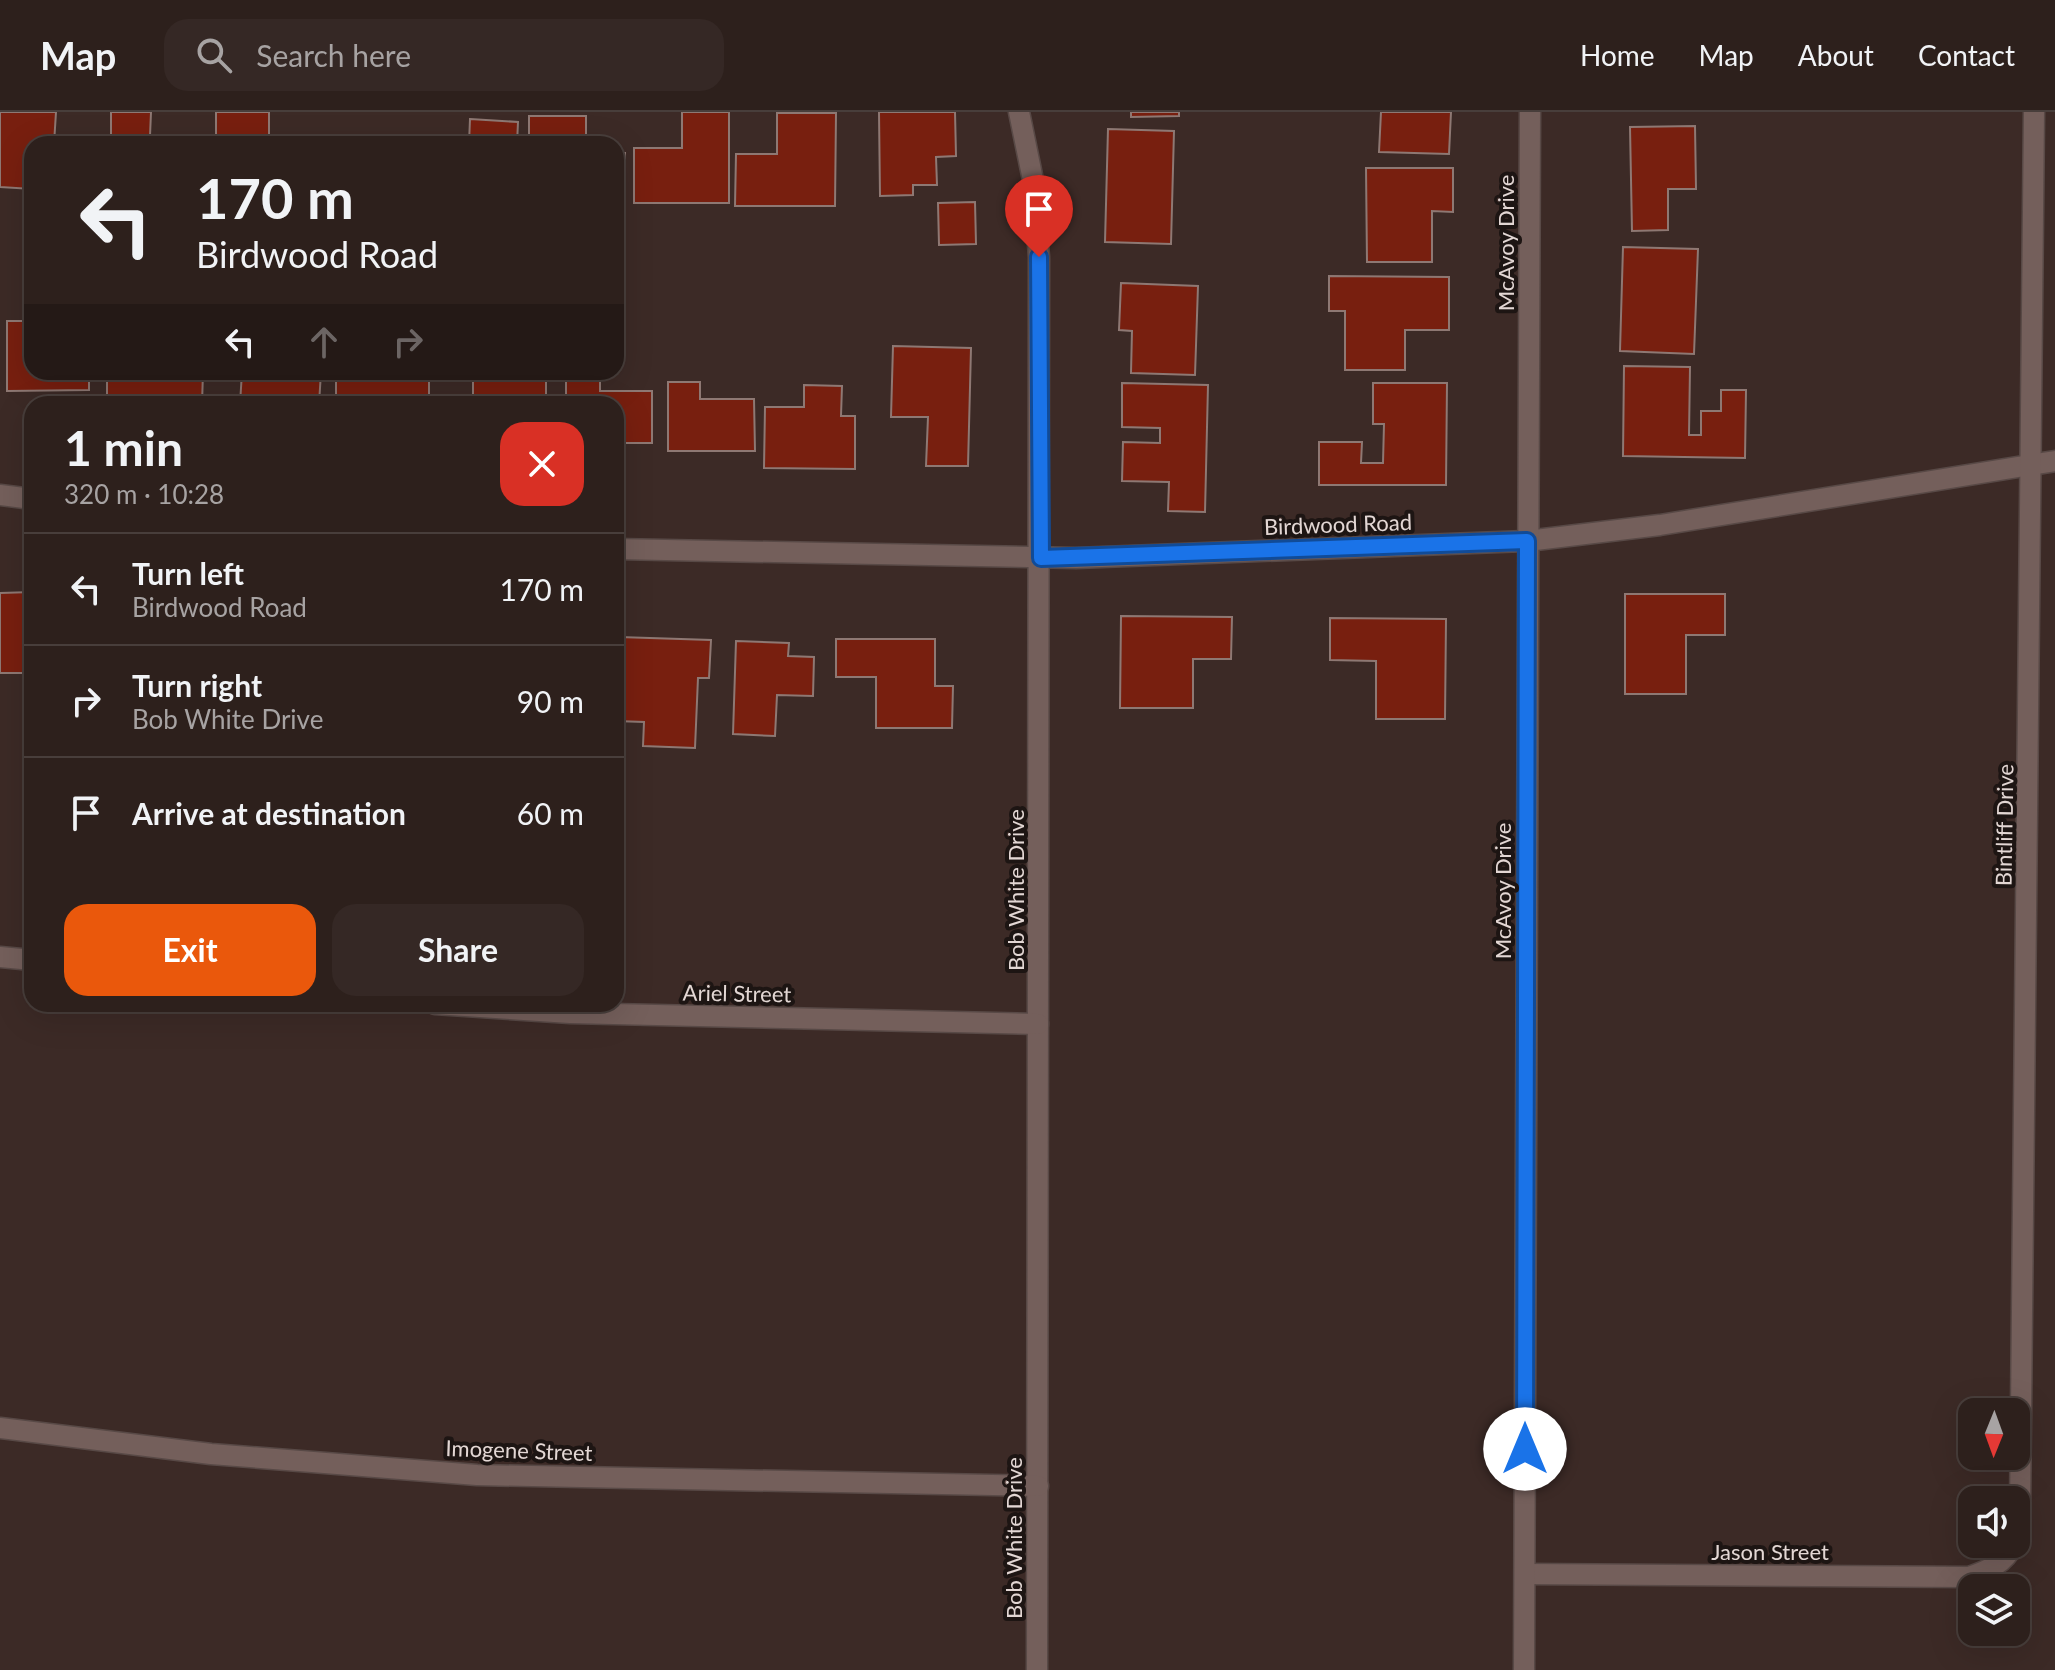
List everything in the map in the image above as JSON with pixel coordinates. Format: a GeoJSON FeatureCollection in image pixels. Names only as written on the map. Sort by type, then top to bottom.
{"type":"FeatureCollection","features":[{"type":"Feature","properties":{"kind":"street","name":"Bob White Drive"},"geometry":{"type":"LineString","coordinates":[[1019,112],[1033,180],[1039,257],[1041,558],[1037,1670]]}},
{"type":"Feature","properties":{"kind":"street","name":"McAvoy Drive"},"geometry":{"type":"LineString","coordinates":[[1524,1670],[1530,112]]}},
{"type":"Feature","properties":{"kind":"street","name":"Bintliff Drive"},"geometry":{"type":"LineString","coordinates":[[2020,1486],[2034,112]]}},
{"type":"Feature","properties":{"kind":"street","name":"Birdwood Road"},"geometry":{"type":"LineString","coordinates":[[624,549],[1041,558],[1527,541],[1660,525],[2055,461]]}},
{"type":"Feature","properties":{"kind":"street"},"geometry":{"type":"LineString","coordinates":[[0,495],[24,498]]}},
{"type":"Feature","properties":{"kind":"street"},"geometry":{"type":"LineString","coordinates":[[0,957],[24,959]]}},
{"type":"Feature","properties":{"kind":"street","name":"Ariel Street"},"geometry":{"type":"LineString","coordinates":[[555,1012],[1038,1024]]}},
{"type":"Feature","properties":{"kind":"street","name":"Imogene Street"},"geometry":{"type":"LineString","coordinates":[[0,1428],[211,1454],[477,1475],[1038,1486]]}},
{"type":"Feature","properties":{"kind":"street","name":"Jason Street"},"geometry":{"type":"LineString","coordinates":[[1525,1574],[1969,1577],[1993,1568],[2002,1558]]}},
{"type":"Feature","properties":{"kind":"building"},"geometry":{"type":"Polygon","coordinates":[[[0,112],[56,112],[54,136],[24,136],[24,188],[0,187],[0,112]]]}},
{"type":"Feature","properties":{"kind":"building"},"geometry":{"type":"Polygon","coordinates":[[[111,112],[151,112],[150,136],[111,136],[111,112]]]}},
{"type":"Feature","properties":{"kind":"building"},"geometry":{"type":"Polygon","coordinates":[[[216,112],[269,112],[269,136],[216,136],[216,112]]]}},
{"type":"Feature","properties":{"kind":"building"},"geometry":{"type":"Polygon","coordinates":[[[682,112],[729,112],[729,203],[634,203],[634,148],[682,148],[682,112]]]}},
{"type":"Feature","properties":{"kind":"building"},"geometry":{"type":"Polygon","coordinates":[[[879,112],[955,112],[956,156],[936,157],[937,185],[913,185],[913,195],[880,196],[879,112]]]}},
{"type":"Feature","properties":{"kind":"building"},"geometry":{"type":"Polygon","coordinates":[[[1131,112],[1179,112],[1179,116],[1131,117],[1131,112]]]}},
{"type":"Feature","properties":{"kind":"building"},"geometry":{"type":"Polygon","coordinates":[[[1381,112],[1451,112],[1449,154],[1379,152],[1381,112]]]}},
{"type":"Feature","properties":{"kind":"building"},"geometry":{"type":"Polygon","coordinates":[[[777,113],[836,113],[835,206],[735,206],[736,154],[777,154],[777,113]]]}},
{"type":"Feature","properties":{"kind":"building"},"geometry":{"type":"Polygon","coordinates":[[[529,116],[586,116],[586,136],[529,136],[529,116]]]}},
{"type":"Feature","properties":{"kind":"building"},"geometry":{"type":"Polygon","coordinates":[[[470,119],[518,122],[517,136],[469,136],[470,119]]]}},
{"type":"Feature","properties":{"kind":"building"},"geometry":{"type":"Polygon","coordinates":[[[1695,126],[1696,189],[1668,189],[1668,230],[1632,231],[1630,127],[1695,126]]]}},
{"type":"Feature","properties":{"kind":"building"},"geometry":{"type":"Polygon","coordinates":[[[1108,129],[1174,131],[1171,244],[1105,242],[1108,129]]]}},
{"type":"Feature","properties":{"kind":"building"},"geometry":{"type":"Polygon","coordinates":[[[624,153],[625,153],[624,200],[624,153]]]}},
{"type":"Feature","properties":{"kind":"building"},"geometry":{"type":"Polygon","coordinates":[[[1366,168],[1453,168],[1453,212],[1432,211],[1432,262],[1367,262],[1366,168]]]}},
{"type":"Feature","properties":{"kind":"building"},"geometry":{"type":"Polygon","coordinates":[[[975,202],[976,244],[939,245],[938,203],[975,202]]]}},
{"type":"Feature","properties":{"kind":"building"},"geometry":{"type":"Polygon","coordinates":[[[1623,247],[1698,249],[1694,354],[1620,351],[1623,247]]]}},
{"type":"Feature","properties":{"kind":"building"},"geometry":{"type":"Polygon","coordinates":[[[1329,276],[1449,277],[1449,330],[1405,330],[1405,370],[1345,370],[1345,311],[1329,311],[1329,276]]]}},
{"type":"Feature","properties":{"kind":"building"},"geometry":{"type":"Polygon","coordinates":[[[1121,283],[1198,286],[1195,375],[1131,373],[1132,331],[1119,330],[1121,283]]]}},
{"type":"Feature","properties":{"kind":"building"},"geometry":{"type":"Polygon","coordinates":[[[7,321],[24,321],[24,380],[89,380],[89,390],[7,391],[7,321]]]}},
{"type":"Feature","properties":{"kind":"building"},"geometry":{"type":"Polygon","coordinates":[[[893,346],[971,348],[968,466],[926,466],[928,417],[891,417],[893,346]]]}},
{"type":"Feature","properties":{"kind":"building"},"geometry":{"type":"Polygon","coordinates":[[[1624,366],[1690,367],[1689,435],[1701,435],[1701,411],[1721,411],[1721,390],[1746,390],[1745,458],[1623,456],[1624,366]]]}},
{"type":"Feature","properties":{"kind":"building"},"geometry":{"type":"Polygon","coordinates":[[[107,380],[203,380],[202,396],[107,396],[107,380]]]}},
{"type":"Feature","properties":{"kind":"building"},"geometry":{"type":"Polygon","coordinates":[[[242,380],[320,380],[320,396],[240,396],[242,380]]]}},
{"type":"Feature","properties":{"kind":"building"},"geometry":{"type":"Polygon","coordinates":[[[336,380],[429,380],[429,396],[336,396],[336,380]]]}},
{"type":"Feature","properties":{"kind":"building"},"geometry":{"type":"Polygon","coordinates":[[[473,380],[546,380],[546,396],[473,396],[473,380]]]}},
{"type":"Feature","properties":{"kind":"building"},"geometry":{"type":"Polygon","coordinates":[[[566,380],[600,380],[600,391],[652,391],[652,443],[624,443],[624,396],[566,396],[566,380]]]}},
{"type":"Feature","properties":{"kind":"building"},"geometry":{"type":"Polygon","coordinates":[[[668,382],[700,382],[700,399],[754,399],[755,451],[668,451],[668,382]]]}},
{"type":"Feature","properties":{"kind":"building"},"geometry":{"type":"Polygon","coordinates":[[[1122,383],[1208,385],[1205,512],[1168,511],[1169,482],[1122,481],[1123,442],[1160,443],[1160,428],[1122,427],[1122,383]]]}},
{"type":"Feature","properties":{"kind":"building"},"geometry":{"type":"Polygon","coordinates":[[[1373,383],[1447,383],[1446,485],[1319,485],[1319,442],[1362,442],[1361,463],[1383,463],[1384,424],[1373,424],[1373,383]]]}},
{"type":"Feature","properties":{"kind":"building"},"geometry":{"type":"Polygon","coordinates":[[[804,385],[842,386],[841,416],[855,416],[855,469],[764,468],[765,407],[804,407],[804,385]]]}},
{"type":"Feature","properties":{"kind":"building"},"geometry":{"type":"Polygon","coordinates":[[[24,592],[24,673],[0,673],[0,593],[24,592]]]}},
{"type":"Feature","properties":{"kind":"building"},"geometry":{"type":"Polygon","coordinates":[[[1625,594],[1725,594],[1725,635],[1686,635],[1686,694],[1625,694],[1625,594]]]}},
{"type":"Feature","properties":{"kind":"building"},"geometry":{"type":"Polygon","coordinates":[[[1121,616],[1232,617],[1231,659],[1193,659],[1193,708],[1120,708],[1121,616]]]}},
{"type":"Feature","properties":{"kind":"building"},"geometry":{"type":"Polygon","coordinates":[[[1330,618],[1446,619],[1445,719],[1376,719],[1376,661],[1330,660],[1330,618]]]}},
{"type":"Feature","properties":{"kind":"building"},"geometry":{"type":"Polygon","coordinates":[[[624,637],[711,640],[709,678],[698,678],[695,748],[643,746],[644,722],[624,721],[624,637]]]}},
{"type":"Feature","properties":{"kind":"building"},"geometry":{"type":"Polygon","coordinates":[[[836,639],[935,639],[935,686],[953,686],[952,728],[876,728],[876,677],[836,677],[836,639]]]}},
{"type":"Feature","properties":{"kind":"building"},"geometry":{"type":"Polygon","coordinates":[[[736,641],[789,643],[788,656],[814,657],[813,696],[777,695],[775,736],[733,734],[736,641]]]}},
{"type":"Feature","properties":{"kind":"route"},"geometry":{"type":"LineString","coordinates":[[1039,257],[1041,558],[1527,541],[1525,1449]]}}]}
